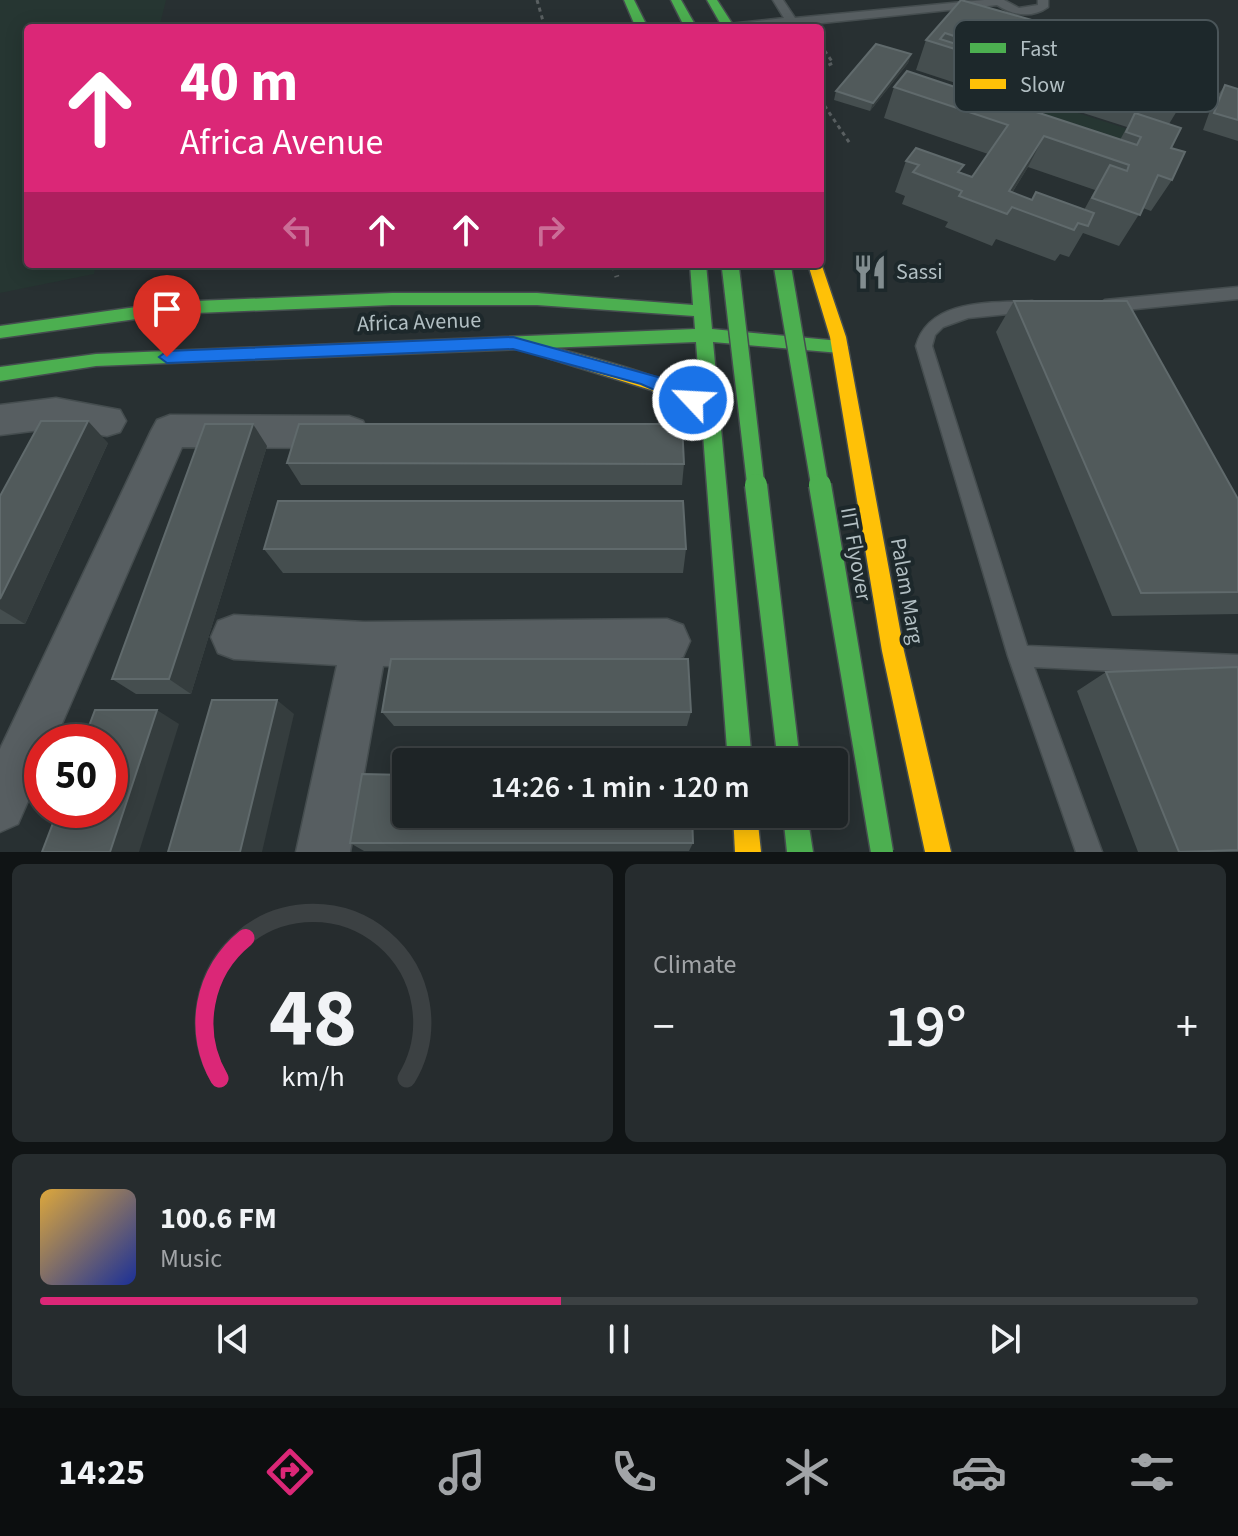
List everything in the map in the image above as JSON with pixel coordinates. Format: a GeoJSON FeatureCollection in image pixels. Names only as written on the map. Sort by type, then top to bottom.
{"type":"FeatureCollection","features":[{"type":"Feature","properties":{"kind":"main road"},"geometry":{"type":"LineString","coordinates":[[629,0],[640,24]]}},
{"type":"Feature","properties":{"kind":"main road"},"geometry":{"type":"LineString","coordinates":[[648,0],[660,24]]}},
{"type":"Feature","properties":{"kind":"main road"},"geometry":{"type":"LineString","coordinates":[[676,0],[689,24]]}},
{"type":"Feature","properties":{"kind":"main road"},"geometry":{"type":"LineString","coordinates":[[712,0],[727,24]]}},
{"type":"Feature","properties":{"kind":"main road"},"geometry":{"type":"LineString","coordinates":[[730,268],[787,748]]}},
{"type":"Feature","properties":{"kind":"main road","name":"IIT Flyover"},"geometry":{"type":"LineString","coordinates":[[783,268],[882,852]]}},
{"type":"Feature","properties":{"kind":"main road","name":"Palam Marg"},"geometry":{"type":"LineString","coordinates":[[817,268],[893,651],[938,852]]}},
{"type":"Feature","properties":{"kind":"main road"},"geometry":{"type":"LineString","coordinates":[[694,274],[704,312],[739,748]]}},
{"type":"Feature","properties":{"kind":"main road"},"geometry":{"type":"LineString","coordinates":[[537,299],[636,287]]}},
{"type":"Feature","properties":{"kind":"main road","name":"Africa Avenue"},"geometry":{"type":"LineString","coordinates":[[0,332],[172,308],[392,299],[537,299],[748,316]]}},
{"type":"Feature","properties":{"kind":"main road"},"geometry":{"type":"LineString","coordinates":[[777,319],[828,331]]}},
{"type":"Feature","properties":{"kind":"main road","name":"Africa Avenue"},"geometry":{"type":"LineString","coordinates":[[0,374],[96,360],[828,331]]}},
{"type":"Feature","properties":{"kind":"main road"},"geometry":{"type":"LineString","coordinates":[[513,343],[669,387],[693,400],[713,419]]}},
{"type":"Feature","properties":{"kind":"main road"},"geometry":{"type":"LineString","coordinates":[[746,828],[748,852]]}},
{"type":"Feature","properties":{"kind":"main road"},"geometry":{"type":"LineString","coordinates":[[797,828],[800,852]]}},
{"type":"Feature","properties":{"kind":"street"},"geometry":{"type":"LineString","coordinates":[[0,420],[56,413],[107,421]]}},
{"type":"Feature","properties":{"kind":"street"},"geometry":{"type":"LineString","coordinates":[[0,806],[170,431],[391,432]]}},
{"type":"Feature","properties":{"kind":"street"},"geometry":{"type":"LineString","coordinates":[[234,637],[364,644],[667,641]]}},
{"type":"Feature","properties":{"kind":"street"},"geometry":{"type":"LineString","coordinates":[[323,852],[364,644]]}},
{"type":"Feature","properties":{"kind":"lane"},"geometry":{"type":"LineString","coordinates":[[778,0],[793,23]]}},
{"type":"Feature","properties":{"kind":"lane"},"geometry":{"type":"LineString","coordinates":[[780,24],[997,1],[1014,10],[1028,12],[1043,7],[1043,0]]}},
{"type":"Feature","properties":{"kind":"lane"},"geometry":{"type":"LineString","coordinates":[[1104,310],[1238,293]]}},
{"type":"Feature","properties":{"kind":"lane"},"geometry":{"type":"LineString","coordinates":[[1045,307],[974,310],[946,318],[930,328],[924,337],[927,358],[1019,656],[1089,852]]}},
{"type":"Feature","properties":{"kind":"lane"},"geometry":{"type":"LineString","coordinates":[[1019,656],[1238,666]]}},
{"type":"Feature","properties":{"kind":"path"},"geometry":{"type":"LineString","coordinates":[[537,0],[544,24]]}},
{"type":"Feature","properties":{"kind":"path"},"geometry":{"type":"LineString","coordinates":[[824,50],[833,63],[824,67]]}},
{"type":"Feature","properties":{"kind":"path"},"geometry":{"type":"LineString","coordinates":[[824,105],[851,145]]}},
{"type":"Feature","properties":{"kind":"shaded area"},"geometry":{"type":"Polygon","coordinates":[[[0,0],[166,0],[160,24],[24,24],[24,268],[95,268],[94,274],[0,293],[0,0]]]}},
{"type":"Feature","properties":{"kind":"shaded area"},"geometry":{"type":"Polygon","coordinates":[[[1045,112],[1075,112],[1156,138],[1149,153],[1026,141],[1045,112]]]}},
{"type":"Feature","properties":{"kind":"building"},"geometry":{"type":"Polygon","coordinates":[[[961,0],[1032,20],[954,20],[954,36],[945,33],[940,39],[954,43],[954,49],[926,40],[961,0]]]}},
{"type":"Feature","properties":{"kind":"building"},"geometry":{"type":"Polygon","coordinates":[[[876,44],[911,54],[873,103],[836,91],[876,44]]]}},
{"type":"Feature","properties":{"kind":"building"},"geometry":{"type":"Polygon","coordinates":[[[907,71],[954,87],[954,107],[894,87],[907,71]]]}},
{"type":"Feature","properties":{"kind":"building"},"geometry":{"type":"Polygon","coordinates":[[[1225,85],[1238,89],[1238,120],[1214,113],[1218,112],[1225,85]]]}},
{"type":"Feature","properties":{"kind":"building"},"geometry":{"type":"Polygon","coordinates":[[[969,112],[1036,112],[1137,145],[1141,137],[1126,132],[1135,113],[1181,128],[1171,148],[1185,152],[1172,180],[1158,175],[1140,215],[1092,198],[1110,165],[1127,171],[1129,165],[1044,136],[1009,191],[1032,200],[1036,192],[1094,213],[1088,226],[1078,223],[1074,230],[1012,207],[1007,214],[959,196],[962,191],[913,172],[919,165],[906,161],[916,148],[964,165],[958,172],[972,177],[1008,125],[969,112]]]}},
{"type":"Feature","properties":{"kind":"building"},"geometry":{"type":"Polygon","coordinates":[[[1014,301],[1127,301],[1238,499],[1238,592],[1141,593],[1014,301]]]}},
{"type":"Feature","properties":{"kind":"building"},"geometry":{"type":"Polygon","coordinates":[[[41,421],[88,421],[0,599],[0,496],[41,421]]]}},
{"type":"Feature","properties":{"kind":"building"},"geometry":{"type":"Polygon","coordinates":[[[205,424],[253,424],[169,679],[112,679],[205,424]]]}},
{"type":"Feature","properties":{"kind":"building"},"geometry":{"type":"Polygon","coordinates":[[[299,424],[682,424],[684,464],[287,463],[299,424]]]}},
{"type":"Feature","properties":{"kind":"building"},"geometry":{"type":"Polygon","coordinates":[[[278,501],[683,501],[686,549],[264,549],[278,501]]]}},
{"type":"Feature","properties":{"kind":"building"},"geometry":{"type":"Polygon","coordinates":[[[391,659],[688,659],[691,712],[382,712],[391,659]]]}},
{"type":"Feature","properties":{"kind":"building"},"geometry":{"type":"Polygon","coordinates":[[[1238,667],[1238,850],[1179,852],[1106,672],[1238,667]]]}},
{"type":"Feature","properties":{"kind":"building"},"geometry":{"type":"Polygon","coordinates":[[[212,700],[277,700],[240,852],[168,852],[212,700]]]}},
{"type":"Feature","properties":{"kind":"building"},"geometry":{"type":"Polygon","coordinates":[[[95,710],[157,710],[128,798],[128,724],[90,724],[95,710]]]}},
{"type":"Feature","properties":{"kind":"building"},"geometry":{"type":"Polygon","coordinates":[[[362,774],[392,775],[392,828],[692,828],[693,843],[350,843],[362,774]]]}},
{"type":"Feature","properties":{"kind":"building"},"geometry":{"type":"Polygon","coordinates":[[[51,828],[118,828],[110,852],[42,852],[51,828]]]}},
{"type":"Feature","properties":{"kind":"traffic: fast"},"geometry":{"type":"LineString","coordinates":[[629,0],[640,24]]}},
{"type":"Feature","properties":{"kind":"traffic: fast"},"geometry":{"type":"LineString","coordinates":[[676,0],[689,24]]}},
{"type":"Feature","properties":{"kind":"traffic: fast"},"geometry":{"type":"LineString","coordinates":[[712,0],[727,24]]}},
{"type":"Feature","properties":{"kind":"traffic: fast"},"geometry":{"type":"LineString","coordinates":[[698,268],[739,748]]}},
{"type":"Feature","properties":{"kind":"traffic: fast"},"geometry":{"type":"LineString","coordinates":[[730,268],[787,748]]}},
{"type":"Feature","properties":{"kind":"traffic: fast"},"geometry":{"type":"LineString","coordinates":[[783,268],[882,852]]}},
{"type":"Feature","properties":{"kind":"traffic: fast"},"geometry":{"type":"LineString","coordinates":[[0,332],[172,308],[392,299],[537,299],[699,311]]}},
{"type":"Feature","properties":{"kind":"traffic: fast"},"geometry":{"type":"LineString","coordinates":[[0,374],[96,360],[706,335],[840,347]]}},
{"type":"Feature","properties":{"kind":"traffic: fast"},"geometry":{"type":"LineString","coordinates":[[797,828],[800,852]]}},
{"type":"Feature","properties":{"kind":"traffic: slow"},"geometry":{"type":"LineString","coordinates":[[817,268],[838,337],[893,651],[938,852]]}},
{"type":"Feature","properties":{"kind":"traffic: slow"},"geometry":{"type":"LineString","coordinates":[[554,354],[617,371],[657,386],[713,419]]}},
{"type":"Feature","properties":{"kind":"traffic: slow"},"geometry":{"type":"LineString","coordinates":[[746,828],[748,852]]}},
{"type":"Feature","properties":{"kind":"place","name":"Sassi"},"geometry":{"type":"Point","coordinates":[870,272]}},
{"type":"Feature","properties":{"kind":"route"},"geometry":{"type":"LineString","coordinates":[[167,357],[513,343],[642,378],[669,387],[693,400]]}}]}
